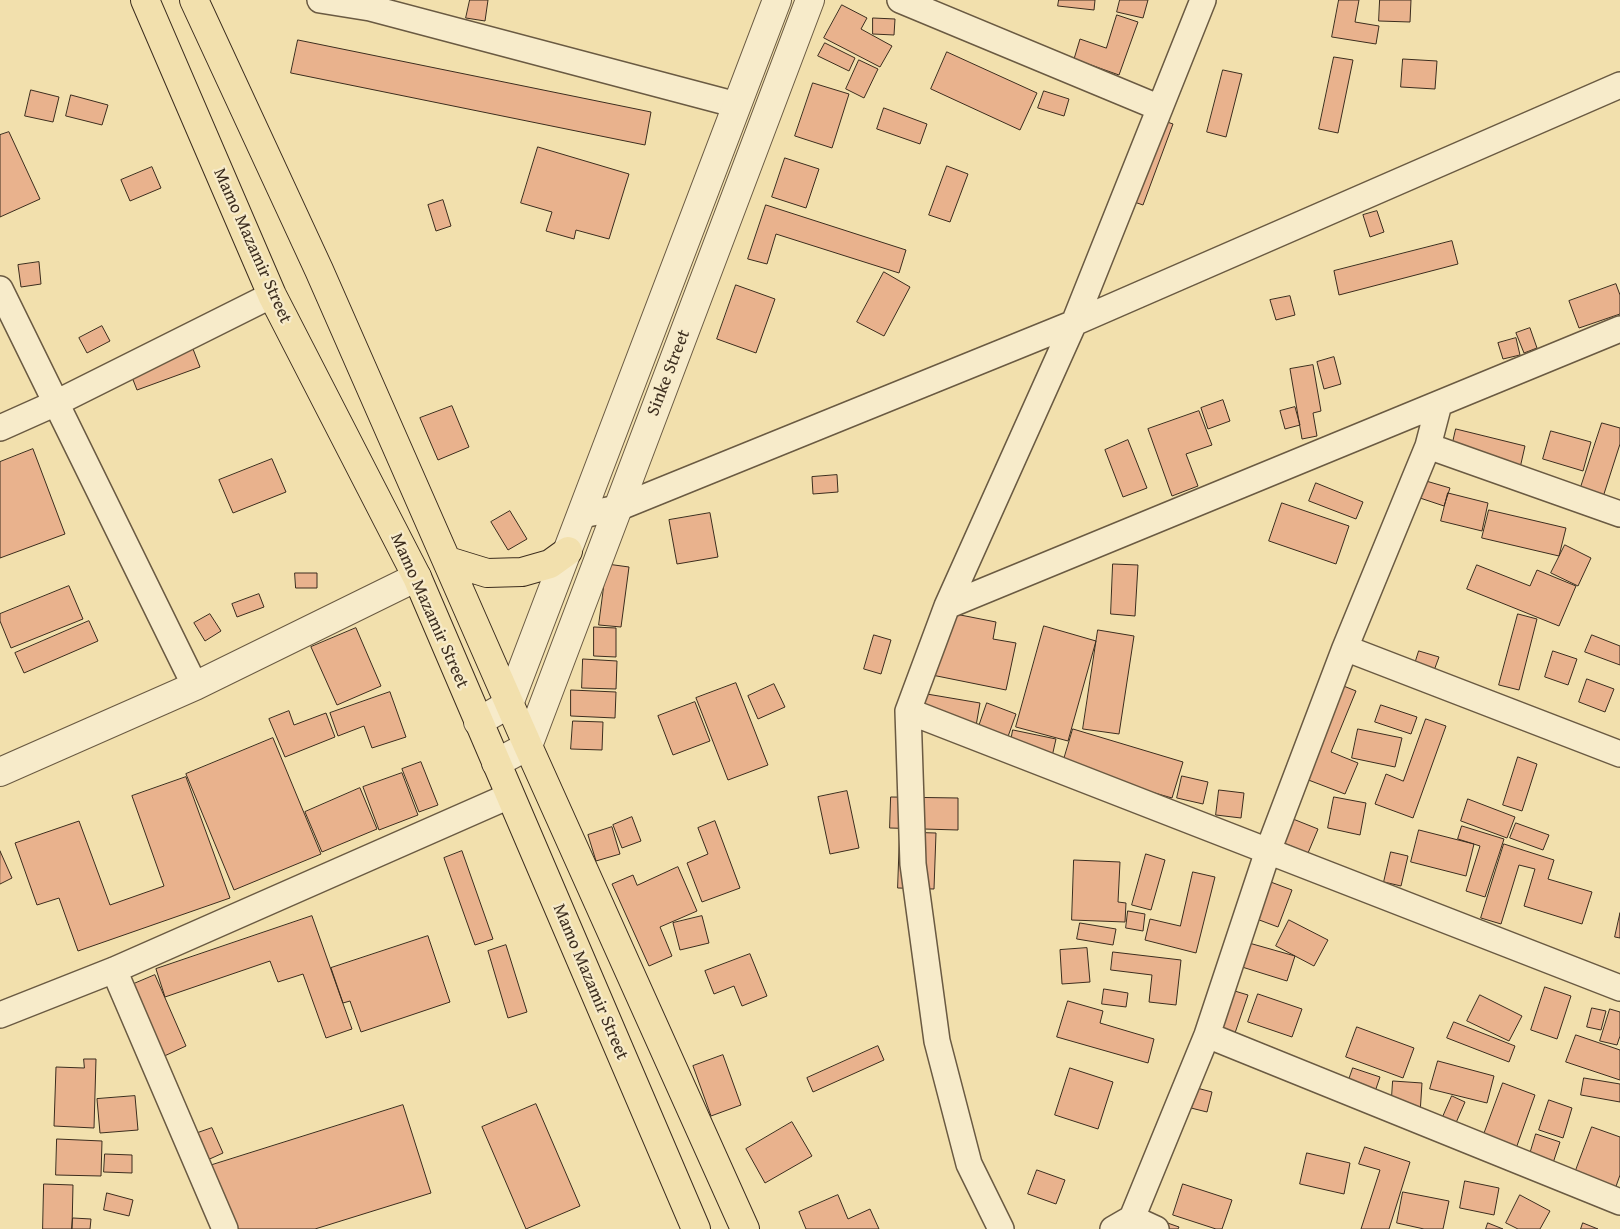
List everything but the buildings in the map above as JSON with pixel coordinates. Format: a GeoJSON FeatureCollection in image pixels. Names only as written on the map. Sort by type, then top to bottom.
{"type":"FeatureCollection","features":[{"type":"Feature","properties":{"kind":"main road","name":"Mamo Mazamir Street"},"geometry":{"type":"LineString","coordinates":[[145,0],[272,295],[417,577],[509,796],[696,1229]]}},
{"type":"Feature","properties":{"kind":"main road","name":"Mamo Mazamir Street"},"geometry":{"type":"LineString","coordinates":[[194,0],[323,279],[509,704],[745,1229]]}},
{"type":"Feature","properties":{"kind":"main road"},"geometry":{"type":"LineString","coordinates":[[448,561],[487,573],[522,572],[550,564],[568,551]]}},
{"type":"Feature","properties":{"kind":"street"},"geometry":{"type":"LineString","coordinates":[[320,0],[371,4],[737,104]]}},
{"type":"Feature","properties":{"kind":"street","name":"Sinke Street"},"geometry":{"type":"LineString","coordinates":[[509,704],[777,0]]}},
{"type":"Feature","properties":{"kind":"street","name":"Sinke Street"},"geometry":{"type":"LineString","coordinates":[[528,746],[810,0]]}},
{"type":"Feature","properties":{"kind":"street"},"geometry":{"type":"LineString","coordinates":[[900,0],[1160,108]]}},
{"type":"Feature","properties":{"kind":"street"},"geometry":{"type":"LineString","coordinates":[[1001,1229],[969,1164],[937,1041],[913,864],[908,711],[948,606],[1074,322],[1203,0]]}},
{"type":"Feature","properties":{"kind":"street"},"geometry":{"type":"LineString","coordinates":[[582,515],[618,508],[1074,322],[1620,85]]}},
{"type":"Feature","properties":{"kind":"street"},"geometry":{"type":"LineString","coordinates":[[0,289],[195,686]]}},
{"type":"Feature","properties":{"kind":"street"},"geometry":{"type":"LineString","coordinates":[[0,428],[56,403],[272,295]]}},
{"type":"Feature","properties":{"kind":"street"},"geometry":{"type":"LineString","coordinates":[[948,606],[1620,329]]}},
{"type":"Feature","properties":{"kind":"street"},"geometry":{"type":"LineString","coordinates":[[1156,1229],[1122,1224],[1206,1035],[1268,851],[1345,648],[1428,446],[1439,404]]}},
{"type":"Feature","properties":{"kind":"street"},"geometry":{"type":"LineString","coordinates":[[1428,446],[1620,514]]}},
{"type":"Feature","properties":{"kind":"street"},"geometry":{"type":"LineString","coordinates":[[0,772],[195,686],[417,577]]}},
{"type":"Feature","properties":{"kind":"street"},"geometry":{"type":"LineString","coordinates":[[1345,648],[1620,754]]}},
{"type":"Feature","properties":{"kind":"street"},"geometry":{"type":"LineString","coordinates":[[478,722],[509,704]]}},
{"type":"Feature","properties":{"kind":"street"},"geometry":{"type":"LineString","coordinates":[[908,711],[1620,988]]}},
{"type":"Feature","properties":{"kind":"street"},"geometry":{"type":"LineString","coordinates":[[496,763],[528,746]]}},
{"type":"Feature","properties":{"kind":"street"},"geometry":{"type":"LineString","coordinates":[[0,1015],[114,970],[509,796]]}},
{"type":"Feature","properties":{"kind":"street"},"geometry":{"type":"LineString","coordinates":[[114,970],[225,1229]]}},
{"type":"Feature","properties":{"kind":"street"},"geometry":{"type":"LineString","coordinates":[[1206,1035],[1620,1202]]}}]}
